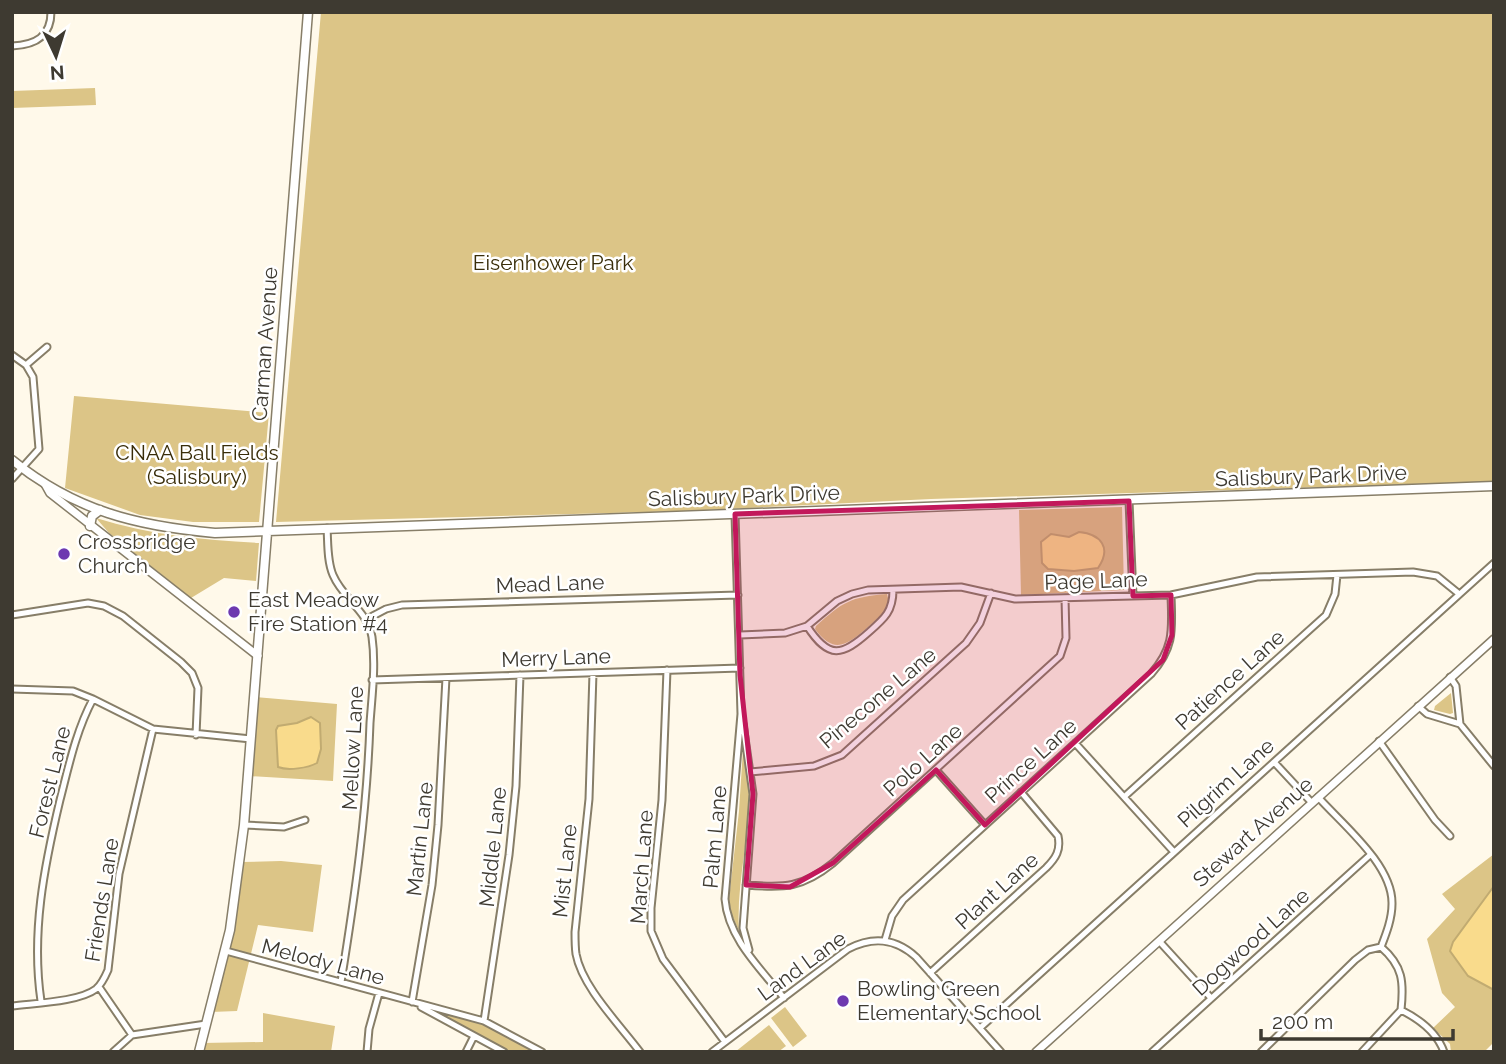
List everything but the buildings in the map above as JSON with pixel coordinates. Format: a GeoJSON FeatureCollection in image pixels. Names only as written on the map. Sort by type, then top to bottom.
{"type":"FeatureCollection","features":[{"type":"Feature","properties":{"kind":"main road","name":"Carman Avenue"},"geometry":{"type":"LineString","coordinates":[[199,1052],[226,951],[244,825],[308,12]]}},
{"type":"Feature","properties":{"kind":"main road","name":"Salisbury Park Drive"},"geometry":{"type":"LineString","coordinates":[[12,460],[45,483],[115,516],[165,528],[215,533],[1494,486]]}},
{"type":"Feature","properties":{"kind":"main road"},"geometry":{"type":"LineString","coordinates":[[90,526],[92,516],[100,510]]}},
{"type":"Feature","properties":{"kind":"street"},"geometry":{"type":"LineString","coordinates":[[12,46],[38,41],[48,29],[51,12]]}},
{"type":"Feature","properties":{"kind":"street"},"geometry":{"type":"LineString","coordinates":[[26,365],[47,347]]}},
{"type":"Feature","properties":{"kind":"street"},"geometry":{"type":"LineString","coordinates":[[12,355],[26,365],[33,377],[38,449],[12,479]]}},
{"type":"Feature","properties":{"kind":"street"},"geometry":{"type":"LineString","coordinates":[[45,483],[50,493],[90,526],[258,656]]}},
{"type":"Feature","properties":{"kind":"street"},"geometry":{"type":"LineString","coordinates":[[1129,501],[1133,596]]}},
{"type":"Feature","properties":{"kind":"street","name":"Palm Lane"},"geometry":{"type":"LineString","coordinates":[[735,514],[741,714],[725,899],[730,926],[784,998]]}},
{"type":"Feature","properties":{"kind":"street"},"geometry":{"type":"LineString","coordinates":[[327,528],[334,578],[342,592],[367,619]]}},
{"type":"Feature","properties":{"kind":"street","name":"Pilgrim Lane"},"geometry":{"type":"LineString","coordinates":[[980,1028],[1494,563]]}},
{"type":"Feature","properties":{"kind":"street","name":"Page Lane"},"geometry":{"type":"LineString","coordinates":[[740,635],[785,633],[807,626],[837,601],[869,590],[961,587],[1015,599],[1171,595],[1257,577],[1426,572],[1437,576],[1458,593]]}},
{"type":"Feature","properties":{"kind":"street","name":"Patience Lane"},"geometry":{"type":"LineString","coordinates":[[1124,797],[1326,615],[1335,594],[1337,575]]}},
{"type":"Feature","properties":{"kind":"street"},"geometry":{"type":"LineString","coordinates":[[807,626],[826,649],[843,651],[851,648],[888,615],[893,601],[893,590]]}},
{"type":"Feature","properties":{"kind":"street","name":"Pinecone Lane"},"geometry":{"type":"LineString","coordinates":[[750,772],[814,766],[842,755],[966,643],[980,623],[991,593]]}},
{"type":"Feature","properties":{"kind":"street","name":"Mead Lane"},"geometry":{"type":"LineString","coordinates":[[367,619],[386,609],[402,606],[738,595]]}},
{"type":"Feature","properties":{"kind":"street","name":"Prince Lane"},"geometry":{"type":"LineString","coordinates":[[885,940],[896,908],[1163,660],[1172,635],[1171,595]]}},
{"type":"Feature","properties":{"kind":"street","name":"Polo Lane"},"geometry":{"type":"LineString","coordinates":[[746,886],[790,887],[816,876],[936,770],[1060,656],[1066,638],[1065,598]]}},
{"type":"Feature","properties":{"kind":"street"},"geometry":{"type":"LineString","coordinates":[[12,615],[88,603],[104,606],[123,616],[192,673],[199,699],[196,735]]}},
{"type":"Feature","properties":{"kind":"street","name":"Mellow Lane"},"geometry":{"type":"LineString","coordinates":[[341,982],[360,866],[366,803],[372,681],[372,641],[367,619]]}},
{"type":"Feature","properties":{"kind":"street","name":"Stewart Avenue"},"geometry":{"type":"LineString","coordinates":[[1036,1052],[1494,639]]}},
{"type":"Feature","properties":{"kind":"street","name":"Merry Lane"},"geometry":{"type":"LineString","coordinates":[[372,681],[740,668]]}},
{"type":"Feature","properties":{"kind":"street","name":"March Lane"},"geometry":{"type":"LineString","coordinates":[[667,670],[662,800],[651,931],[663,959],[725,1042]]}},
{"type":"Feature","properties":{"kind":"street","name":"Mist Lane"},"geometry":{"type":"LineString","coordinates":[[593,673],[589,799],[575,932],[576,953],[580,969],[590,985],[640,1052]]}},
{"type":"Feature","properties":{"kind":"street","name":"Middle Lane"},"geometry":{"type":"LineString","coordinates":[[484,1021],[509,855],[516,786],[520,676]]}},
{"type":"Feature","properties":{"kind":"street"},"geometry":{"type":"LineString","coordinates":[[1450,677],[1456,685],[1460,724],[1494,766]]}},
{"type":"Feature","properties":{"kind":"street","name":"Martin Lane"},"geometry":{"type":"LineString","coordinates":[[412,1002],[432,885],[443,779],[446,678]]}},
{"type":"Feature","properties":{"kind":"street"},"geometry":{"type":"LineString","coordinates":[[12,689],[62,690],[93,699],[153,729],[251,739]]}},
{"type":"Feature","properties":{"kind":"street","name":"Forest Lane"},"geometry":{"type":"LineString","coordinates":[[41,1002],[36,955],[44,874],[75,739],[93,699]]}},
{"type":"Feature","properties":{"kind":"street"},"geometry":{"type":"LineString","coordinates":[[1419,706],[1427,714],[1460,724]]}},
{"type":"Feature","properties":{"kind":"street","name":"Palm Lane"},"geometry":{"type":"LineString","coordinates":[[741,714],[750,772],[753,817],[743,928],[751,956]]}},
{"type":"Feature","properties":{"kind":"street","name":"Friends Lane"},"geometry":{"type":"LineString","coordinates":[[12,1006],[83,996],[99,987],[108,970],[119,874],[153,729]]}},
{"type":"Feature","properties":{"kind":"street"},"geometry":{"type":"LineString","coordinates":[[1379,741],[1435,820],[1450,836]]}},
{"type":"Feature","properties":{"kind":"street"},"geometry":{"type":"LineString","coordinates":[[1075,743],[1174,852]]}},
{"type":"Feature","properties":{"kind":"street"},"geometry":{"type":"LineString","coordinates":[[1274,762],[1312,803]]}},
{"type":"Feature","properties":{"kind":"street"},"geometry":{"type":"LineString","coordinates":[[936,770],[985,825]]}},
{"type":"Feature","properties":{"kind":"street","name":"Plant Lane"},"geometry":{"type":"LineString","coordinates":[[930,973],[1046,869],[1057,856],[1060,845],[1058,836],[1021,792]]}},
{"type":"Feature","properties":{"kind":"street"},"geometry":{"type":"LineString","coordinates":[[1318,797],[1383,870],[1392,894],[1391,918],[1381,947]]}},
{"type":"Feature","properties":{"kind":"street"},"geometry":{"type":"LineString","coordinates":[[244,825],[284,827],[305,820]]}},
{"type":"Feature","properties":{"kind":"street","name":"Dogwood Lane"},"geometry":{"type":"LineString","coordinates":[[1152,1052],[1370,855]]}},
{"type":"Feature","properties":{"kind":"street"},"geometry":{"type":"LineString","coordinates":[[885,940],[905,948],[1001,1052]]}},
{"type":"Feature","properties":{"kind":"street","name":"Land Lane"},"geometry":{"type":"LineString","coordinates":[[712,1052],[848,949],[860,943],[885,940]]}},
{"type":"Feature","properties":{"kind":"street"},"geometry":{"type":"LineString","coordinates":[[1159,941],[1211,998]]}},
{"type":"Feature","properties":{"kind":"street"},"geometry":{"type":"LineString","coordinates":[[1362,1052],[1401,1010],[1398,966],[1381,947]]}},
{"type":"Feature","properties":{"kind":"street"},"geometry":{"type":"LineString","coordinates":[[1261,1052],[1355,960],[1368,950],[1381,947]]}},
{"type":"Feature","properties":{"kind":"street","name":"Melody Lane"},"geometry":{"type":"LineString","coordinates":[[226,951],[484,1021],[542,1052]]}},
{"type":"Feature","properties":{"kind":"street"},"geometry":{"type":"LineString","coordinates":[[99,987],[132,1035]]}},
{"type":"Feature","properties":{"kind":"street"},"geometry":{"type":"LineString","coordinates":[[367,1052],[369,1029],[379,993]]}},
{"type":"Feature","properties":{"kind":"street","name":"Melody Lane"},"geometry":{"type":"LineString","coordinates":[[412,1002],[504,1052]]}},
{"type":"Feature","properties":{"kind":"street"},"geometry":{"type":"LineString","coordinates":[[1401,1010],[1416,1017],[1440,1041],[1444,1052]]}},
{"type":"Feature","properties":{"kind":"street"},"geometry":{"type":"LineString","coordinates":[[113,1052],[132,1035],[206,1024]]}},
{"type":"Feature","properties":{"kind":"street"},"geometry":{"type":"LineString","coordinates":[[466,1052],[474,1036]]}},
{"type":"Feature","properties":{"kind":"highlighted area"},"geometry":{"type":"Polygon","coordinates":[[[1129,501],[1133,596],[1171,595],[1172,635],[1163,660],[985,825],[936,770],[833,863],[790,887],[746,885],[753,794],[740,675],[735,514],[1129,501]]]}},
{"type":"Feature","properties":{"kind":"green space","name":"Eisenhower Park"},"geometry":{"type":"Polygon","coordinates":[[[321,12],[1494,12],[1494,482],[931,499],[685,511],[276,522],[321,12]]]}},
{"type":"Feature","properties":{"kind":"green space"},"geometry":{"type":"Polygon","coordinates":[[[95,88],[96,105],[12,108],[12,91],[95,88]]]}},
{"type":"Feature","properties":{"kind":"green space","name":"CNAA Ball Fields (Salisbury)"},"geometry":{"type":"Polygon","coordinates":[[[74,396],[269,413],[259,522],[193,522],[140,515],[65,488],[74,396]]]}},
{"type":"Feature","properties":{"kind":"green space"},"geometry":{"type":"Polygon","coordinates":[[[1122,507],[1124,590],[1021,595],[1019,510],[1122,507]]]}},
{"type":"Feature","properties":{"kind":"green space"},"geometry":{"type":"Polygon","coordinates":[[[96,518],[177,536],[259,543],[256,581],[224,578],[191,598],[109,533],[96,518]]]}},
{"type":"Feature","properties":{"kind":"green space"},"geometry":{"type":"Polygon","coordinates":[[[887,594],[889,602],[883,613],[847,643],[835,645],[828,642],[815,629],[825,618],[848,602],[887,594]]]}},
{"type":"Feature","properties":{"kind":"green space"},"geometry":{"type":"Polygon","coordinates":[[[1451,693],[1453,713],[1434,710],[1435,706],[1451,693]]]}},
{"type":"Feature","properties":{"kind":"green space"},"geometry":{"type":"Polygon","coordinates":[[[255,697],[337,704],[333,781],[248,776],[255,697]]]}},
{"type":"Feature","properties":{"kind":"green space"},"geometry":{"type":"Polygon","coordinates":[[[743,749],[749,794],[740,886],[739,931],[731,913],[729,899],[743,749]]]}},
{"type":"Feature","properties":{"kind":"green space"},"geometry":{"type":"Polygon","coordinates":[[[1494,854],[1494,1042],[1484,1052],[1451,1052],[1450,1044],[1433,1028],[1455,1007],[1442,993],[1427,939],[1455,909],[1442,894],[1494,854]]]}},
{"type":"Feature","properties":{"kind":"green space"},"geometry":{"type":"Polygon","coordinates":[[[281,861],[322,865],[313,932],[258,925],[237,1011],[211,1012],[241,862],[281,861]]]}},
{"type":"Feature","properties":{"kind":"green space"},"geometry":{"type":"Polygon","coordinates":[[[418,1004],[484,1022],[541,1052],[506,1052],[418,1004]]]}},
{"type":"Feature","properties":{"kind":"green space"},"geometry":{"type":"Polygon","coordinates":[[[785,1007],[807,1036],[793,1047],[771,1018],[785,1007]]]}},
{"type":"Feature","properties":{"kind":"green space"},"geometry":{"type":"Polygon","coordinates":[[[263,1013],[335,1026],[331,1052],[200,1052],[202,1043],[263,1042],[263,1013]]]}},
{"type":"Feature","properties":{"kind":"green space"},"geometry":{"type":"Polygon","coordinates":[[[769,1025],[786,1046],[778,1052],[735,1052],[769,1025]]]}},
{"type":"Feature","properties":{"kind":"shaded area"},"geometry":{"type":"Polygon","coordinates":[[[1079,532],[1087,533],[1102,543],[1104,554],[1098,568],[1074,571],[1048,569],[1042,563],[1041,542],[1051,534],[1069,537],[1079,532]]]}},
{"type":"Feature","properties":{"kind":"shaded area"},"geometry":{"type":"Polygon","coordinates":[[[311,717],[320,723],[321,749],[317,763],[298,768],[278,767],[278,726],[297,723],[311,717]]]}},
{"type":"Feature","properties":{"kind":"shaded area"},"geometry":{"type":"Polygon","coordinates":[[[1494,886],[1494,990],[1468,976],[1450,951],[1453,942],[1494,886]]]}},
{"type":"Feature","properties":{"kind":"place","name":"Crossbridge Church"},"geometry":{"type":"Point","coordinates":[64,554]}},
{"type":"Feature","properties":{"kind":"place","name":"East Meadow Fire Station #4"},"geometry":{"type":"Point","coordinates":[234,612]}},
{"type":"Feature","properties":{"kind":"place","name":"Bowling Green Elementary School"},"geometry":{"type":"Point","coordinates":[843,1001]}}]}
